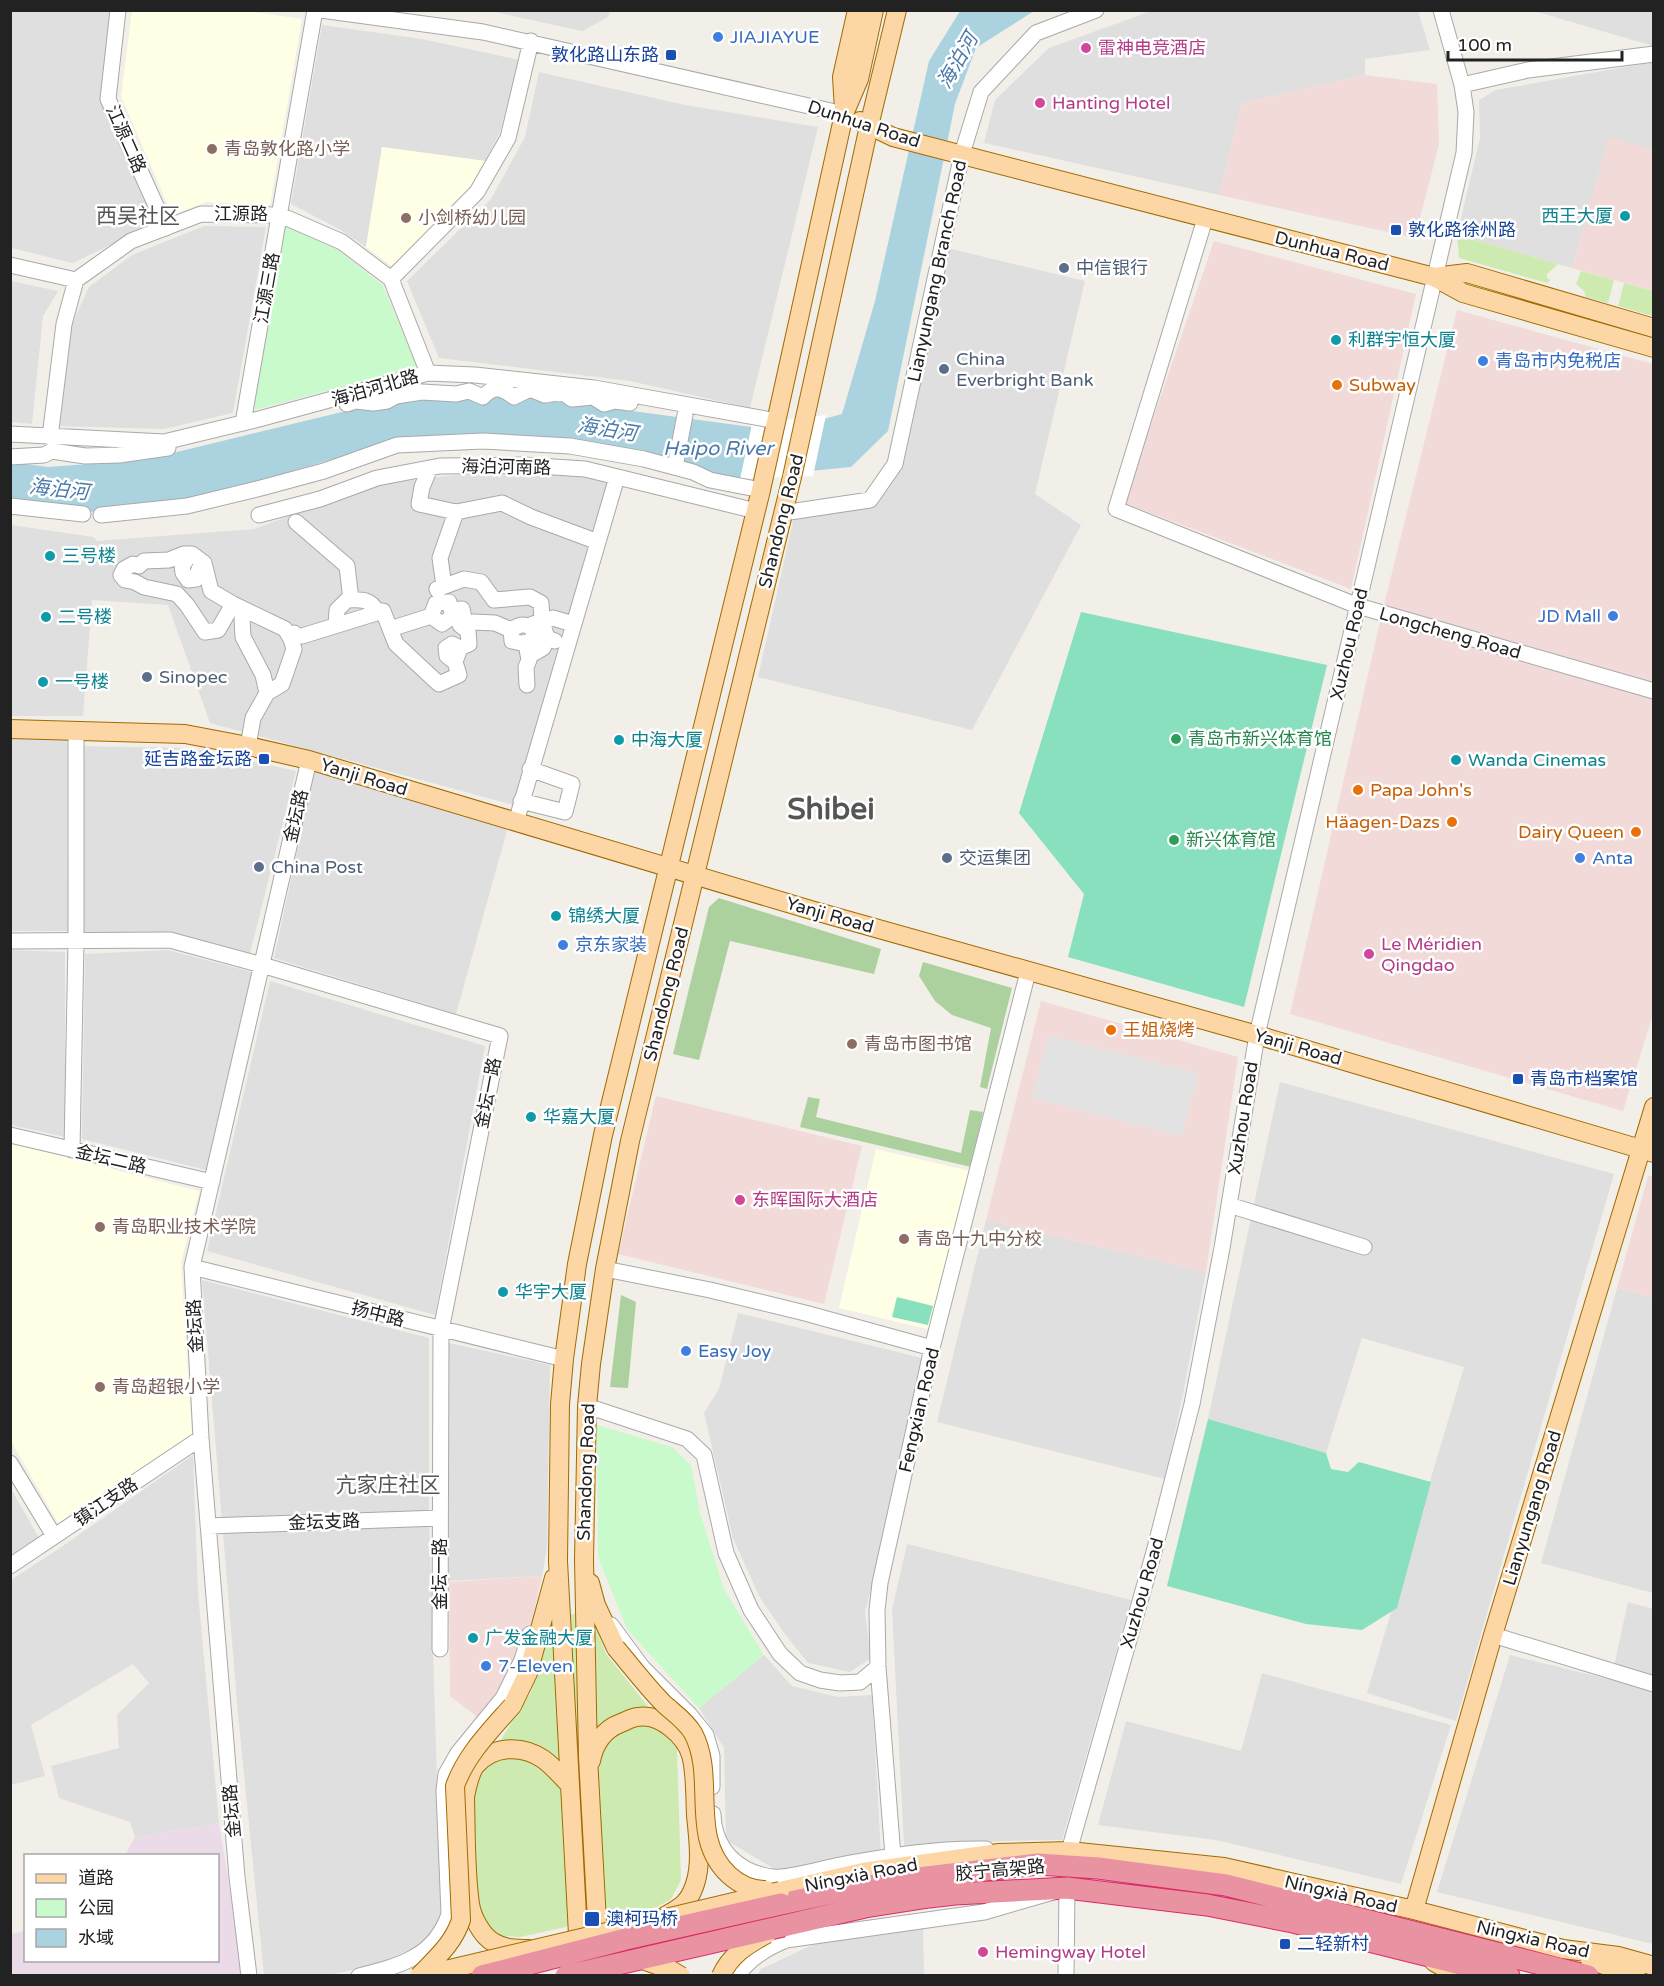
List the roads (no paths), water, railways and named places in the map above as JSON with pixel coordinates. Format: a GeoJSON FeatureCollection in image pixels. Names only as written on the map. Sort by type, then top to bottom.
{"type":"FeatureCollection","features":[{"type":"Feature","properties":{"kind":"highway","name":"胶宁高架路"},"geometry":{"type":"LineString","coordinates":[[482,1976],[780,1898],[910,1879],[1038,1864],[1098,1868],[1226,1885],[1588,1976]]}},
{"type":"Feature","properties":{"kind":"highway","name":"胶宁高架路"},"geometry":{"type":"LineString","coordinates":[[566,1976],[865,1907],[937,1896],[1067,1888],[1207,1905],[1293,1922],[1509,1976]]}},
{"type":"Feature","properties":{"kind":"main road","name":"Shandong Road"},"geometry":{"type":"LineString","coordinates":[[844,114],[842,78],[857,10]]}},
{"type":"Feature","properties":{"kind":"main road","name":"Shandong Road"},"geometry":{"type":"LineString","coordinates":[[580,1976],[558,1561],[560,1404],[577,1264],[603,1135],[777,421],[844,114],[859,79],[874,10]]}},
{"type":"Feature","properties":{"kind":"main road","name":"Shandong Road"},"geometry":{"type":"LineString","coordinates":[[600,1976],[589,1774],[584,1560],[587,1406],[605,1269],[630,1142],[806,418],[869,126],[897,10]]}},
{"type":"Feature","properties":{"kind":"main road","name":"Shandong Road"},"geometry":{"type":"LineString","coordinates":[[893,30],[902,10]]}},
{"type":"Feature","properties":{"kind":"main road","name":"Dunhua Road"},"geometry":{"type":"LineString","coordinates":[[844,114],[893,137],[1434,277],[1463,293],[1653,348]]}},
{"type":"Feature","properties":{"kind":"main road","name":"Dunhua Road"},"geometry":{"type":"LineString","coordinates":[[1434,277],[1467,273],[1653,327]]}},
{"type":"Feature","properties":{"kind":"main road","name":"Yanji Road"},"geometry":{"type":"LineString","coordinates":[[10,729],[185,734],[309,760],[695,876],[1257,1035],[1647,1151]]}},
{"type":"Feature","properties":{"kind":"main road","name":"Lianyungang Road"},"geometry":{"type":"LineString","coordinates":[[1414,1910],[1493,1635],[1647,1151],[1653,1107]]}},
{"type":"Feature","properties":{"kind":"main road"},"geometry":{"type":"LineString","coordinates":[[584,1560],[600,1611],[616,1648],[650,1689],[692,1731],[701,1758],[706,1837],[713,1854],[725,1872],[735,1881],[747,1888],[780,1898]]}},
{"type":"Feature","properties":{"kind":"main road"},"geometry":{"type":"LineString","coordinates":[[419,1976],[449,1946],[461,1920],[455,1786],[460,1771],[474,1750],[512,1706],[528,1673],[558,1561]]}},
{"type":"Feature","properties":{"kind":"main road"},"geometry":{"type":"LineString","coordinates":[[589,1774],[593,1751],[606,1731],[617,1724],[640,1716],[666,1725],[686,1743],[691,1757],[698,1842],[696,1884],[685,1905],[658,1920]]}},
{"type":"Feature","properties":{"kind":"main road"},"geometry":{"type":"LineString","coordinates":[[534,1949],[512,1948],[487,1938],[478,1925],[470,1906],[465,1797],[469,1778],[475,1767],[488,1755],[498,1750],[513,1748],[542,1758],[570,1785]]}},
{"type":"Feature","properties":{"kind":"main road","name":"Níngxià Road"},"geometry":{"type":"LineString","coordinates":[[419,1976],[658,1920],[780,1898],[863,1872],[999,1853],[1069,1851],[1224,1867],[1414,1910]]}},
{"type":"Feature","properties":{"kind":"main road","name":"Ningxia Road"},"geometry":{"type":"LineString","coordinates":[[1414,1910],[1563,1950],[1618,1956],[1653,1966]]}},
{"type":"Feature","properties":{"kind":"main road"},"geometry":{"type":"LineString","coordinates":[[721,1976],[729,1962],[742,1948],[783,1926]]}},
{"type":"Feature","properties":{"kind":"main road"},"geometry":{"type":"LineString","coordinates":[[1563,1950],[1636,1976]]}},
{"type":"Feature","properties":{"kind":"main road"},"geometry":{"type":"LineString","coordinates":[[1419,1954],[1459,1976]]}},
{"type":"Feature","properties":{"kind":"main road"},"geometry":{"type":"LineString","coordinates":[[640,1959],[681,1976]]}},
{"type":"Feature","properties":{"kind":"street","name":"江源二路"},"geometry":{"type":"LineString","coordinates":[[118,10],[108,99],[166,228]]}},
{"type":"Feature","properties":{"kind":"street","name":"江源三路"},"geometry":{"type":"LineString","coordinates":[[243,423],[315,10]]}},
{"type":"Feature","properties":{"kind":"street","name":"Dunhua Road"},"geometry":{"type":"LineString","coordinates":[[321,10],[435,18],[483,32],[531,41],[844,114]]}},
{"type":"Feature","properties":{"kind":"street","name":"Lianyungang Branch Road"},"geometry":{"type":"LineString","coordinates":[[783,513],[870,500],[895,464],[962,154],[981,92],[1036,33],[1096,10]]}},
{"type":"Feature","properties":{"kind":"street","name":"Xuzhou Road"},"geometry":{"type":"LineString","coordinates":[[1069,1851],[1154,1552],[1192,1404],[1257,1035],[1464,153],[1466,112],[1462,85],[1441,10]]}},
{"type":"Feature","properties":{"kind":"street"},"geometry":{"type":"LineString","coordinates":[[428,373],[391,279],[477,192],[508,138],[531,41]]}},
{"type":"Feature","properties":{"kind":"street"},"geometry":{"type":"LineString","coordinates":[[1462,85],[1528,70],[1653,54]]}},
{"type":"Feature","properties":{"kind":"street","name":"江源路"},"geometry":{"type":"LineString","coordinates":[[76,280],[131,241],[201,214],[280,214],[342,242],[391,279]]}},
{"type":"Feature","properties":{"kind":"street","name":"Longcheng Road"},"geometry":{"type":"LineString","coordinates":[[1205,219],[1116,509],[1358,606],[1653,691]]}},
{"type":"Feature","properties":{"kind":"street"},"geometry":{"type":"LineString","coordinates":[[10,266],[76,280],[64,324],[50,437]]}},
{"type":"Feature","properties":{"kind":"street","name":"海泊河北路"},"geometry":{"type":"LineString","coordinates":[[10,434],[164,442],[428,373],[476,375],[594,388],[777,421]]}},
{"type":"Feature","properties":{"kind":"street"},"geometry":{"type":"LineString","coordinates":[[10,457],[44,455],[52,451],[85,456],[119,455],[177,447],[255,427],[270,427],[300,416],[356,401],[373,403],[422,392],[456,394],[468,391],[483,397],[489,390],[502,388],[514,397],[530,388],[540,394],[562,393],[572,399],[593,397],[604,404],[615,401],[685,415],[736,420],[758,417]]}},
{"type":"Feature","properties":{"kind":"street"},"geometry":{"type":"LineString","coordinates":[[675,467],[685,415]]}},
{"type":"Feature","properties":{"kind":"street"},"geometry":{"type":"LineString","coordinates":[[101,515],[187,506],[324,471],[397,445],[483,441],[570,446],[644,459],[693,472],[710,480],[762,484]]}},
{"type":"Feature","properties":{"kind":"street","name":"海泊河南路"},"geometry":{"type":"LineString","coordinates":[[259,515],[320,499],[377,478],[440,466],[523,465],[585,469],[756,511]]}},
{"type":"Feature","properties":{"kind":"street"},"geometry":{"type":"LineString","coordinates":[[430,468],[422,487],[419,504],[456,512],[502,502],[531,517],[598,542]]}},
{"type":"Feature","properties":{"kind":"street"},"geometry":{"type":"LineString","coordinates":[[516,822],[617,477]]}},
{"type":"Feature","properties":{"kind":"street"},"geometry":{"type":"LineString","coordinates":[[10,506],[83,514]]}},
{"type":"Feature","properties":{"kind":"street"},"geometry":{"type":"LineString","coordinates":[[444,586],[440,558],[456,512]]}},
{"type":"Feature","properties":{"kind":"street"},"geometry":{"type":"LineString","coordinates":[[296,522],[347,566],[351,600]]}},
{"type":"Feature","properties":{"kind":"street"},"geometry":{"type":"LineString","coordinates":[[234,604],[218,630],[205,632],[177,594],[144,587],[135,582],[143,577],[139,566],[144,561],[169,560],[192,554],[204,563],[212,591],[285,629],[296,641]]}},
{"type":"Feature","properties":{"kind":"street"},"geometry":{"type":"LineString","coordinates":[[184,555],[183,573],[188,580],[196,579],[204,563]]}},
{"type":"Feature","properties":{"kind":"street"},"geometry":{"type":"LineString","coordinates":[[296,641],[336,625],[383,611],[396,644],[440,684],[459,675],[457,655],[470,644],[459,617],[437,589],[464,579],[481,582],[494,600],[530,597],[541,603],[535,623],[531,627],[534,635],[527,649]]}},
{"type":"Feature","properties":{"kind":"street"},"geometry":{"type":"LineString","coordinates":[[336,625],[338,610],[347,600],[365,599],[374,605],[378,613]]}},
{"type":"Feature","properties":{"kind":"street"},"geometry":{"type":"LineString","coordinates":[[390,629],[431,615],[436,603],[459,617],[495,623],[511,630]]}},
{"type":"Feature","properties":{"kind":"street"},"geometry":{"type":"LineString","coordinates":[[242,618],[243,637],[264,675],[267,693]]}},
{"type":"Feature","properties":{"kind":"street"},"geometry":{"type":"LineString","coordinates":[[511,630],[519,625],[553,618],[573,624]]}},
{"type":"Feature","properties":{"kind":"street"},"geometry":{"type":"LineString","coordinates":[[535,623],[547,638],[567,645]]}},
{"type":"Feature","properties":{"kind":"street"},"geometry":{"type":"LineString","coordinates":[[511,630],[512,641],[521,643],[527,649],[530,660],[526,667],[527,685]]}},
{"type":"Feature","properties":{"kind":"street"},"geometry":{"type":"LineString","coordinates":[[527,649],[543,648],[547,638]]}},
{"type":"Feature","properties":{"kind":"street"},"geometry":{"type":"LineString","coordinates":[[248,746],[253,718],[267,693],[282,684],[296,641]]}},
{"type":"Feature","properties":{"kind":"street"},"geometry":{"type":"LineString","coordinates":[[72,1150],[76,941],[75,731]]}},
{"type":"Feature","properties":{"kind":"street","name":"金坛路"},"geometry":{"type":"LineString","coordinates":[[249,1976],[237,1877],[208,1526],[192,1267],[309,760]]}},
{"type":"Feature","properties":{"kind":"street"},"geometry":{"type":"LineString","coordinates":[[521,801],[565,812],[572,784],[530,769]]}},
{"type":"Feature","properties":{"kind":"street","name":"金坛一路"},"geometry":{"type":"LineString","coordinates":[[10,941],[170,940],[500,1036],[441,1330],[440,1649]]}},
{"type":"Feature","properties":{"kind":"street","name":"Fengxian Road"},"geometry":{"type":"LineString","coordinates":[[893,1856],[878,1667],[877,1610],[880,1583],[932,1348],[1028,972]]}},
{"type":"Feature","properties":{"kind":"street","name":"金坛二路"},"geometry":{"type":"LineString","coordinates":[[10,1135],[212,1182]]}},
{"type":"Feature","properties":{"kind":"street"},"geometry":{"type":"LineString","coordinates":[[1229,1204],[1364,1246]]}},
{"type":"Feature","properties":{"kind":"street","name":"扬中路"},"geometry":{"type":"LineString","coordinates":[[192,1267],[564,1359]]}},
{"type":"Feature","properties":{"kind":"street"},"geometry":{"type":"LineString","coordinates":[[605,1269],[784,1308],[932,1348]]}},
{"type":"Feature","properties":{"kind":"street"},"geometry":{"type":"LineString","coordinates":[[587,1406],[687,1439],[704,1455],[726,1553],[751,1610],[780,1654],[800,1673],[820,1680],[840,1683],[860,1682],[878,1667]]}},
{"type":"Feature","properties":{"kind":"street","name":"镇江支路"},"geometry":{"type":"LineString","coordinates":[[10,1566],[201,1438]]}},
{"type":"Feature","properties":{"kind":"street"},"geometry":{"type":"LineString","coordinates":[[10,1463],[54,1536]]}},
{"type":"Feature","properties":{"kind":"street","name":"金坛支路"},"geometry":{"type":"LineString","coordinates":[[208,1526],[440,1518]]}},
{"type":"Feature","properties":{"kind":"street"},"geometry":{"type":"LineString","coordinates":[[359,1976],[393,1968],[421,1953],[432,1945],[444,1930],[449,1914],[444,1791],[446,1774],[458,1753],[503,1698],[522,1660],[558,1561]]}},
{"type":"Feature","properties":{"kind":"street"},"geometry":{"type":"LineString","coordinates":[[600,1611],[642,1667],[690,1715],[705,1735],[712,1756],[713,1818],[720,1845],[737,1865],[775,1878],[893,1856],[952,1848],[1024,1852]]}},
{"type":"Feature","properties":{"kind":"street"},"geometry":{"type":"LineString","coordinates":[[1493,1635],[1653,1684]]}},
{"type":"Feature","properties":{"kind":"street"},"geometry":{"type":"LineString","coordinates":[[763,1875],[752,1893],[751,1917],[754,1928],[767,1948]]}},
{"type":"Feature","properties":{"kind":"street"},"geometry":{"type":"LineString","coordinates":[[737,1976],[753,1958],[767,1948],[786,1940],[984,1912],[1067,1888],[1065,1976]]}},
{"type":"Feature","properties":{"kind":"street"},"geometry":{"type":"LineString","coordinates":[[421,1953],[439,1965],[442,1976]]}},
{"type":"Feature","properties":{"kind":"water","name":"Haipo River"},"geometry":{"type":"Polygon","coordinates":[[[960,11],[1034,11],[976,48],[955,104],[888,431],[851,467],[730,479],[596,443],[404,438],[187,502],[95,512],[11,502],[11,462],[48,467],[144,460],[371,405],[498,393],[780,431],[842,414],[875,301],[929,61],[960,11]]]}},
{"type":"Feature","properties":{"kind":"place","name":"JIAJIAYUE"},"geometry":{"type":"Point","coordinates":[718,37]}},
{"type":"Feature","properties":{"kind":"place","name":"雷神电竞酒店"},"geometry":{"type":"Point","coordinates":[1086,48]}},
{"type":"Feature","properties":{"kind":"place","name":"敦化路山东路"},"geometry":{"type":"Point","coordinates":[671,55]}},
{"type":"Feature","properties":{"kind":"place","name":"Hanting Hotel"},"geometry":{"type":"Point","coordinates":[1040,103]}},
{"type":"Feature","properties":{"kind":"place","name":"青岛敦化路小学"},"geometry":{"type":"Point","coordinates":[212,149]}},
{"type":"Feature","properties":{"kind":"place","name":"西王大厦"},"geometry":{"type":"Point","coordinates":[1625,216]}},
{"type":"Feature","properties":{"kind":"place","name":"小剑桥幼儿园"},"geometry":{"type":"Point","coordinates":[406,218]}},
{"type":"Feature","properties":{"kind":"place","name":"敦化路徐州路"},"geometry":{"type":"Point","coordinates":[1396,230]}},
{"type":"Feature","properties":{"kind":"place","name":"中信银行"},"geometry":{"type":"Point","coordinates":[1064,268]}},
{"type":"Feature","properties":{"kind":"place","name":"利群宇恒大厦"},"geometry":{"type":"Point","coordinates":[1336,340]}},
{"type":"Feature","properties":{"kind":"place","name":"青岛市内免税店"},"geometry":{"type":"Point","coordinates":[1483,361]}},
{"type":"Feature","properties":{"kind":"place","name":"China Everbright Bank"},"geometry":{"type":"Point","coordinates":[944,369]}},
{"type":"Feature","properties":{"kind":"place","name":"Subway"},"geometry":{"type":"Point","coordinates":[1337,385]}},
{"type":"Feature","properties":{"kind":"place","name":"三号楼"},"geometry":{"type":"Point","coordinates":[50,556]}},
{"type":"Feature","properties":{"kind":"place","name":"JD Mall"},"geometry":{"type":"Point","coordinates":[1613,616]}},
{"type":"Feature","properties":{"kind":"place","name":"二号楼"},"geometry":{"type":"Point","coordinates":[46,617]}},
{"type":"Feature","properties":{"kind":"place","name":"Sinopec"},"geometry":{"type":"Point","coordinates":[147,677]}},
{"type":"Feature","properties":{"kind":"place","name":"一号楼"},"geometry":{"type":"Point","coordinates":[43,682]}},
{"type":"Feature","properties":{"kind":"place","name":"青岛市新兴体育馆"},"geometry":{"type":"Point","coordinates":[1176,739]}},
{"type":"Feature","properties":{"kind":"place","name":"中海大厦"},"geometry":{"type":"Point","coordinates":[619,740]}},
{"type":"Feature","properties":{"kind":"place","name":"延吉路金坛路"},"geometry":{"type":"Point","coordinates":[264,759]}},
{"type":"Feature","properties":{"kind":"place","name":"Wanda Cinemas"},"geometry":{"type":"Point","coordinates":[1456,760]}},
{"type":"Feature","properties":{"kind":"place","name":"Papa John's"},"geometry":{"type":"Point","coordinates":[1358,790]}},
{"type":"Feature","properties":{"kind":"place","name":"Häagen-Dazs"},"geometry":{"type":"Point","coordinates":[1452,822]}},
{"type":"Feature","properties":{"kind":"place","name":"Dairy Queen"},"geometry":{"type":"Point","coordinates":[1636,832]}},
{"type":"Feature","properties":{"kind":"place","name":"新兴体育馆"},"geometry":{"type":"Point","coordinates":[1174,840]}},
{"type":"Feature","properties":{"kind":"place","name":"交运集团"},"geometry":{"type":"Point","coordinates":[947,858]}},
{"type":"Feature","properties":{"kind":"place","name":"Anta"},"geometry":{"type":"Point","coordinates":[1580,858]}},
{"type":"Feature","properties":{"kind":"place","name":"China Post"},"geometry":{"type":"Point","coordinates":[259,867]}},
{"type":"Feature","properties":{"kind":"place","name":"锦绣大厦"},"geometry":{"type":"Point","coordinates":[556,916]}},
{"type":"Feature","properties":{"kind":"place","name":"京东家装"},"geometry":{"type":"Point","coordinates":[563,945]}},
{"type":"Feature","properties":{"kind":"place","name":"Le Méridien Qingdao"},"geometry":{"type":"Point","coordinates":[1369,954]}},
{"type":"Feature","properties":{"kind":"place","name":"王姐烧烤"},"geometry":{"type":"Point","coordinates":[1111,1030]}},
{"type":"Feature","properties":{"kind":"place","name":"青岛市图书馆"},"geometry":{"type":"Point","coordinates":[852,1044]}},
{"type":"Feature","properties":{"kind":"place","name":"青岛市档案馆"},"geometry":{"type":"Point","coordinates":[1518,1079]}},
{"type":"Feature","properties":{"kind":"place","name":"华嘉大厦"},"geometry":{"type":"Point","coordinates":[531,1117]}},
{"type":"Feature","properties":{"kind":"place","name":"东晖国际大酒店"},"geometry":{"type":"Point","coordinates":[740,1200]}},
{"type":"Feature","properties":{"kind":"place","name":"青岛职业技术学院"},"geometry":{"type":"Point","coordinates":[100,1227]}},
{"type":"Feature","properties":{"kind":"place","name":"青岛十九中分校"},"geometry":{"type":"Point","coordinates":[904,1239]}},
{"type":"Feature","properties":{"kind":"place","name":"华宇大厦"},"geometry":{"type":"Point","coordinates":[503,1292]}},
{"type":"Feature","properties":{"kind":"place","name":"Easy Joy"},"geometry":{"type":"Point","coordinates":[686,1351]}},
{"type":"Feature","properties":{"kind":"place","name":"青岛超银小学"},"geometry":{"type":"Point","coordinates":[100,1387]}},
{"type":"Feature","properties":{"kind":"place","name":"广发金融大厦"},"geometry":{"type":"Point","coordinates":[473,1638]}},
{"type":"Feature","properties":{"kind":"place","name":"7-Eleven"},"geometry":{"type":"Point","coordinates":[486,1666]}},
{"type":"Feature","properties":{"kind":"place","name":"澳柯玛桥"},"geometry":{"type":"Point","coordinates":[592,1919]}},
{"type":"Feature","properties":{"kind":"place","name":"二轻新村"},"geometry":{"type":"Point","coordinates":[1285,1944]}},
{"type":"Feature","properties":{"kind":"place","name":"Hemingway Hotel"},"geometry":{"type":"Point","coordinates":[983,1952]}},
{"type":"Feature","properties":{"kind":"district","name":"西吴社区"},"geometry":{"type":"Point","coordinates":[138,216]}},
{"type":"Feature","properties":{"kind":"district","name":"Shibei"},"geometry":{"type":"Point","coordinates":[831,809]}},
{"type":"Feature","properties":{"kind":"district","name":"亢家庄社区"},"geometry":{"type":"Point","coordinates":[388,1485]}},
{"type":"Feature","properties":{"kind":"water label","name":"海泊河"},"geometry":{"type":"Point","coordinates":[958,61]}},
{"type":"Feature","properties":{"kind":"water label","name":"海泊河"},"geometry":{"type":"Point","coordinates":[607,430]}},
{"type":"Feature","properties":{"kind":"water label","name":"海泊河"},"geometry":{"type":"Point","coordinates":[59,490]}}]}
